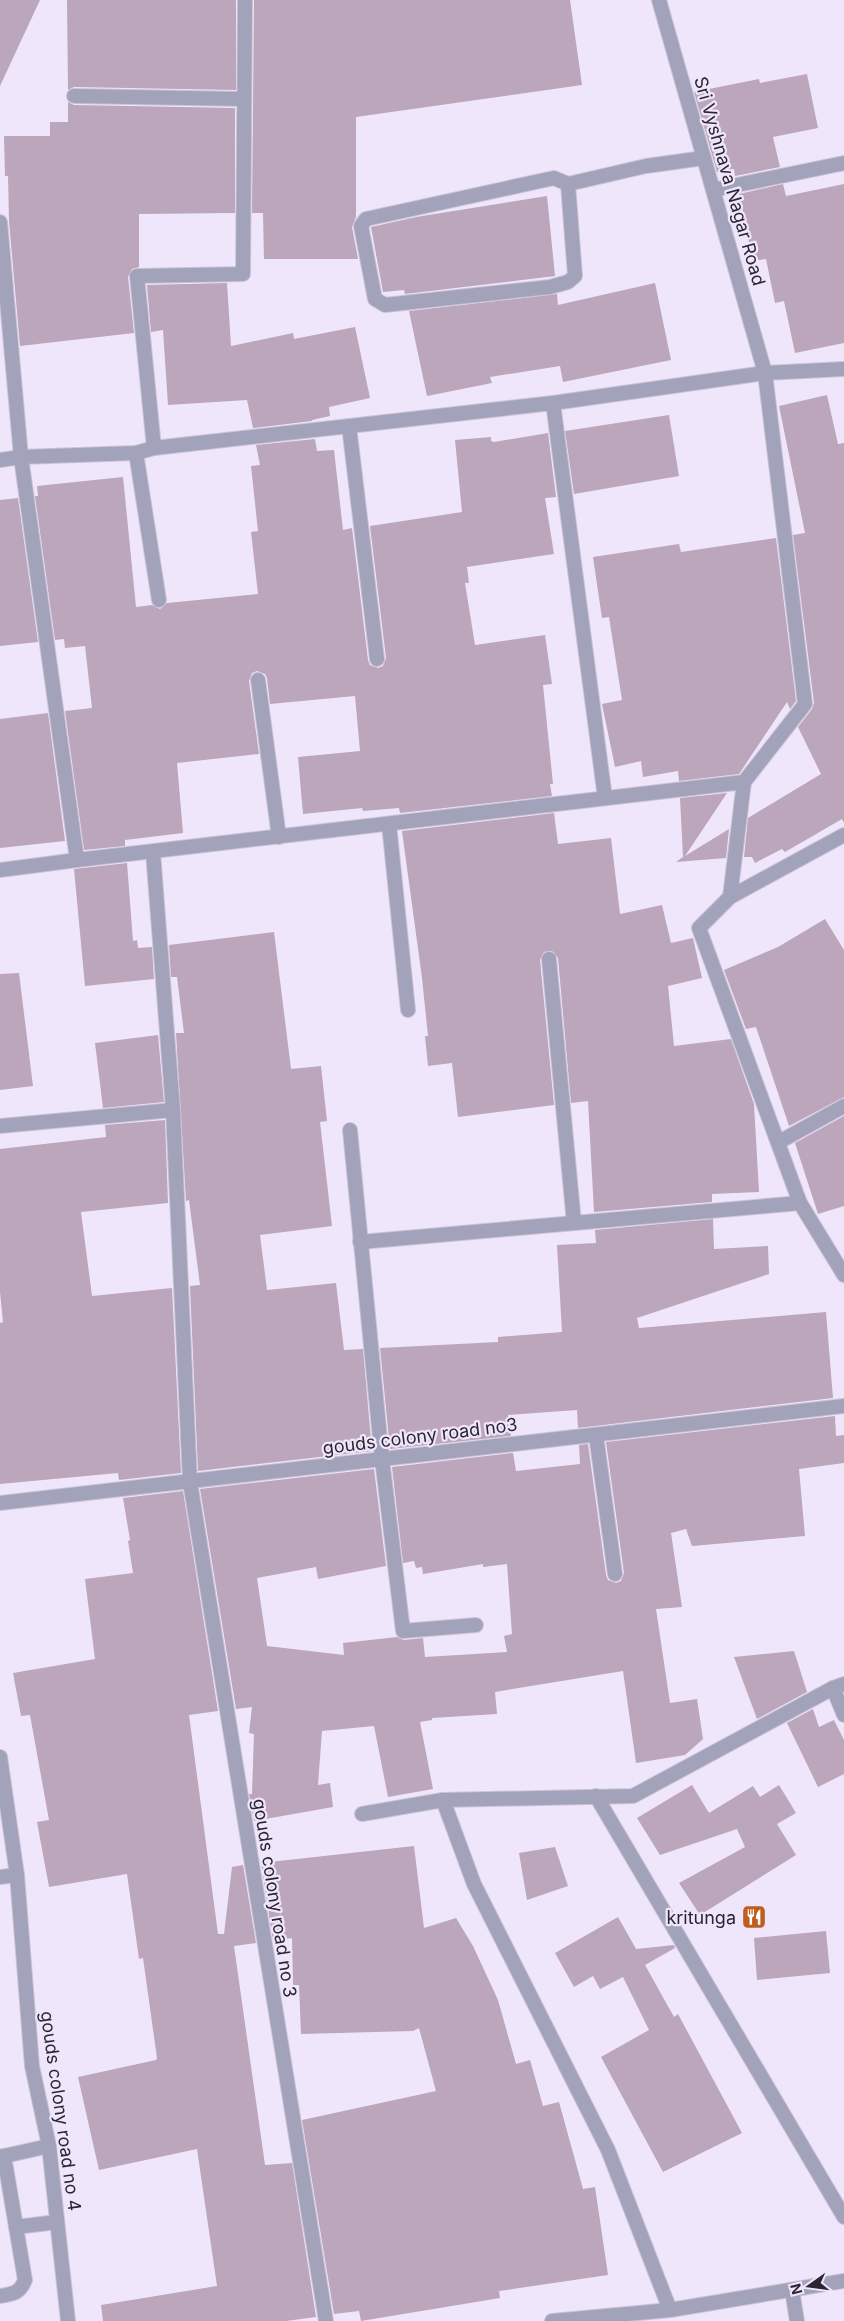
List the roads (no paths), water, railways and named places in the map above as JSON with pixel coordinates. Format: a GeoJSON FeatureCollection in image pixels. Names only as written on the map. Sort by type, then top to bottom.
{"type":"FeatureCollection","features":[{"type":"Feature","properties":{"kind":"street"},"geometry":{"type":"LineString","coordinates":[[154,448],[137,276],[243,274],[245,0]]}},
{"type":"Feature","properties":{"kind":"street","name":"Sri Vyshnava Nagar Road"},"geometry":{"type":"LineString","coordinates":[[659,0],[765,373],[805,704],[744,782]]}},
{"type":"Feature","properties":{"kind":"street"},"geometry":{"type":"LineString","coordinates":[[74,96],[244,99]]}},
{"type":"Feature","properties":{"kind":"street"},"geometry":{"type":"LineString","coordinates":[[568,184],[575,276],[568,282],[550,287],[385,305],[375,299],[362,226],[366,219],[554,178],[568,184],[646,166],[704,158]]}},
{"type":"Feature","properties":{"kind":"street"},"geometry":{"type":"LineString","coordinates":[[712,190],[844,164]]}},
{"type":"Feature","properties":{"kind":"street"},"geometry":{"type":"LineString","coordinates":[[0,222],[21,457],[77,860]]}},
{"type":"Feature","properties":{"kind":"street"},"geometry":{"type":"LineString","coordinates":[[0,460],[21,457],[136,453],[154,448],[552,403],[765,373],[844,369]]}},
{"type":"Feature","properties":{"kind":"street"},"geometry":{"type":"LineString","coordinates":[[552,403],[605,798]]}},
{"type":"Feature","properties":{"kind":"street"},"geometry":{"type":"LineString","coordinates":[[349,426],[377,659]]}},
{"type":"Feature","properties":{"kind":"street"},"geometry":{"type":"LineString","coordinates":[[136,453],[159,600]]}},
{"type":"Feature","properties":{"kind":"street"},"geometry":{"type":"LineString","coordinates":[[258,680],[279,837]]}},
{"type":"Feature","properties":{"kind":"street"},"geometry":{"type":"LineString","coordinates":[[0,870],[744,782],[730,897]]}},
{"type":"Feature","properties":{"kind":"street"},"geometry":{"type":"LineString","coordinates":[[389,824],[408,1010]]}},
{"type":"Feature","properties":{"kind":"street"},"geometry":{"type":"LineString","coordinates":[[844,835],[730,897],[699,928],[800,1203],[844,1275]]}},
{"type":"Feature","properties":{"kind":"street","name":"gouds colony road no 3"},"geometry":{"type":"LineString","coordinates":[[153,852],[173,1110],[190,1482],[326,2321]]}},
{"type":"Feature","properties":{"kind":"street"},"geometry":{"type":"LineString","coordinates":[[549,959],[574,1223]]}},
{"type":"Feature","properties":{"kind":"street"},"geometry":{"type":"LineString","coordinates":[[779,1142],[844,1106]]}},
{"type":"Feature","properties":{"kind":"street"},"geometry":{"type":"LineString","coordinates":[[0,1126],[173,1110]]}},
{"type":"Feature","properties":{"kind":"street"},"geometry":{"type":"LineString","coordinates":[[350,1130],[382,1459],[403,1631],[476,1625]]}},
{"type":"Feature","properties":{"kind":"street"},"geometry":{"type":"LineString","coordinates":[[360,1242],[800,1203]]}},
{"type":"Feature","properties":{"kind":"street","name":"gouds colony road no3"},"geometry":{"type":"LineString","coordinates":[[0,1503],[844,1406]]}},
{"type":"Feature","properties":{"kind":"street"},"geometry":{"type":"LineString","coordinates":[[596,1435],[615,1574]]}},
{"type":"Feature","properties":{"kind":"street"},"geometry":{"type":"LineString","coordinates":[[362,1814],[443,1800],[633,1796],[839,1686],[844,1715]]}},
{"type":"Feature","properties":{"kind":"street","name":"gouds colony road no 4"},"geometry":{"type":"LineString","coordinates":[[0,1756],[18,1875],[32,2066],[49,2146],[68,2321]]}},
{"type":"Feature","properties":{"kind":"street"},"geometry":{"type":"LineString","coordinates":[[596,1796],[844,2217]]}},
{"type":"Feature","properties":{"kind":"street"},"geometry":{"type":"LineString","coordinates":[[443,1800],[474,1884],[608,2150],[670,2310]]}},
{"type":"Feature","properties":{"kind":"street"},"geometry":{"type":"LineString","coordinates":[[0,1877],[18,1875]]}},
{"type":"Feature","properties":{"kind":"street"},"geometry":{"type":"LineString","coordinates":[[0,2296],[14,2294],[22,2288],[25,2280],[2,2156],[49,2146]]}},
{"type":"Feature","properties":{"kind":"street"},"geometry":{"type":"LineString","coordinates":[[16,2227],[58,2222]]}},
{"type":"Feature","properties":{"kind":"street"},"geometry":{"type":"LineString","coordinates":[[559,2321],[670,2310],[844,2281]]}},
{"type":"Feature","properties":{"kind":"street"},"geometry":{"type":"LineString","coordinates":[[792,2290],[796,2321]]}},
{"type":"Feature","properties":{"kind":"place","name":"kritunga"},"geometry":{"type":"Point","coordinates":[754,1917]}}]}
